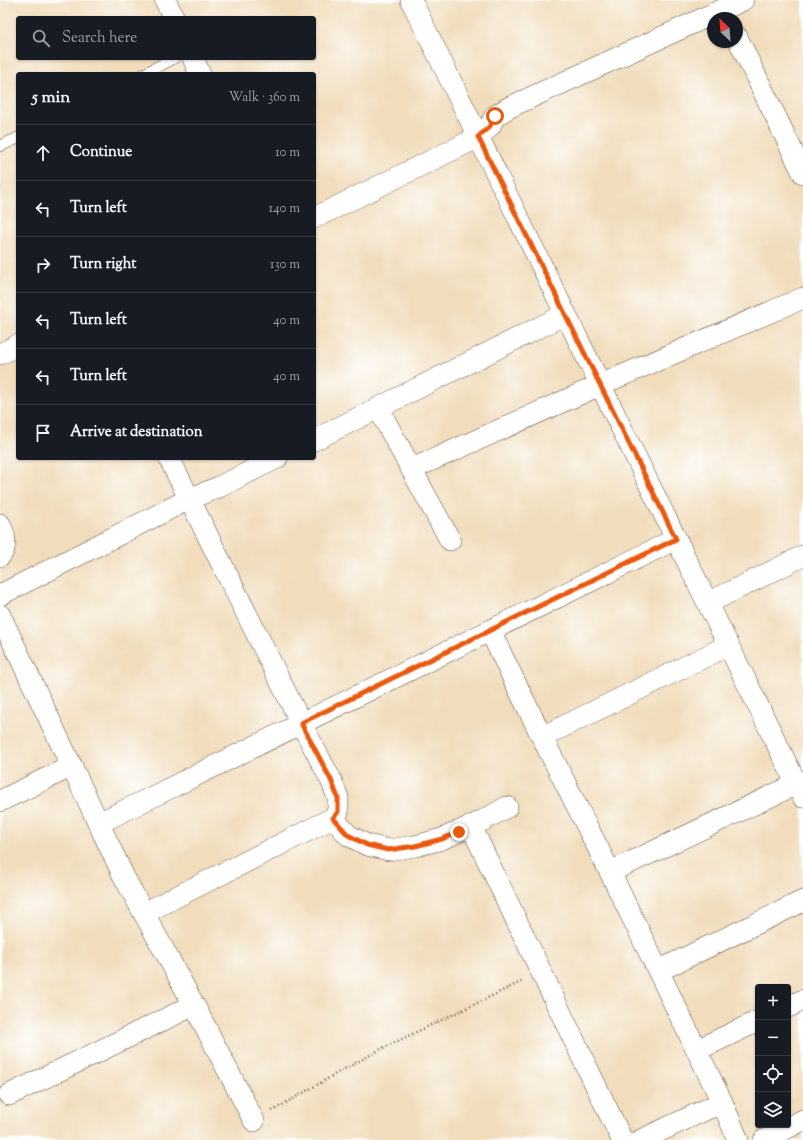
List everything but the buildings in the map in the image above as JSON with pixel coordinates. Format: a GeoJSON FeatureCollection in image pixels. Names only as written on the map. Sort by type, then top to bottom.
{"type":"FeatureCollection","features":[{"type":"Feature","properties":{"kind":"street"},"geometry":{"type":"LineString","coordinates":[[165,0],[173,16]]}},
{"type":"Feature","properties":{"kind":"street"},"geometry":{"type":"LineString","coordinates":[[411,0],[676,539],[801,787],[610,872]]}},
{"type":"Feature","properties":{"kind":"street"},"geometry":{"type":"LineString","coordinates":[[316,217],[478,137],[490,126],[495,116],[510,106],[743,0]]}},
{"type":"Feature","properties":{"kind":"street"},"geometry":{"type":"LineString","coordinates":[[742,48],[803,173]]}},
{"type":"Feature","properties":{"kind":"street"},"geometry":{"type":"LineString","coordinates":[[193,60],[199,72]]}},
{"type":"Feature","properties":{"kind":"street"},"geometry":{"type":"LineString","coordinates":[[412,469],[600,385],[803,298]]}},
{"type":"Feature","properties":{"kind":"street"},"geometry":{"type":"LineString","coordinates":[[316,439],[566,314]]}},
{"type":"Feature","properties":{"kind":"street"},"geometry":{"type":"LineString","coordinates":[[0,354],[16,346]]}},
{"type":"Feature","properties":{"kind":"street"},"geometry":{"type":"LineString","coordinates":[[378,408],[450,540]]}},
{"type":"Feature","properties":{"kind":"street"},"geometry":{"type":"LineString","coordinates":[[144,913],[333,818],[338,812],[338,798],[331,780],[170,460]]}},
{"type":"Feature","properties":{"kind":"street"},"geometry":{"type":"LineString","coordinates":[[0,596],[189,499],[219,487],[273,460]]}},
{"type":"Feature","properties":{"kind":"street"},"geometry":{"type":"LineString","coordinates":[[0,524],[4,533],[5,543],[3,553],[0,556]]}},
{"type":"Feature","properties":{"kind":"street"},"geometry":{"type":"LineString","coordinates":[[99,823],[676,539]]}},
{"type":"Feature","properties":{"kind":"street"},"geometry":{"type":"LineString","coordinates":[[708,603],[803,556]]}},
{"type":"Feature","properties":{"kind":"street"},"geometry":{"type":"LineString","coordinates":[[0,615],[124,877],[194,1004],[254,1121]]}},
{"type":"Feature","properties":{"kind":"street"},"geometry":{"type":"LineString","coordinates":[[490,631],[697,1050],[738,1140]]}},
{"type":"Feature","properties":{"kind":"street"},"geometry":{"type":"LineString","coordinates":[[542,737],[729,645]]}},
{"type":"Feature","properties":{"kind":"street"},"geometry":{"type":"LineString","coordinates":[[0,801],[72,766]]}},
{"type":"Feature","properties":{"kind":"street"},"geometry":{"type":"LineString","coordinates":[[333,818],[348,835],[367,845],[388,850],[415,846],[442,839],[507,808]]}},
{"type":"Feature","properties":{"kind":"street"},"geometry":{"type":"LineString","coordinates":[[471,826],[622,1140]]}},
{"type":"Feature","properties":{"kind":"street"},"geometry":{"type":"LineString","coordinates":[[658,971],[803,901]]}},
{"type":"Feature","properties":{"kind":"street"},"geometry":{"type":"LineString","coordinates":[[791,1006],[803,1000]]}},
{"type":"Feature","properties":{"kind":"street"},"geometry":{"type":"LineString","coordinates":[[9,1095],[194,1004]]}},
{"type":"Feature","properties":{"kind":"street"},"geometry":{"type":"LineString","coordinates":[[697,1050],[755,1022]]}},
{"type":"Feature","properties":{"kind":"street"},"geometry":{"type":"LineString","coordinates":[[641,1140],[722,1102]]}},
{"type":"Feature","properties":{"kind":"street"},"geometry":{"type":"LineString","coordinates":[[764,1140],[803,1120]]}},
{"type":"Feature","properties":{"kind":"lane"},"geometry":{"type":"LineString","coordinates":[[148,72],[170,60]]}},
{"type":"Feature","properties":{"kind":"lane"},"geometry":{"type":"LineString","coordinates":[[0,146],[16,139]]}},
{"type":"Feature","properties":{"kind":"path"},"geometry":{"type":"LineString","coordinates":[[254,1121],[383,1048],[541,972]]}},
{"type":"Feature","properties":{"kind":"route"},"geometry":{"type":"LineString","coordinates":[[459,832],[442,839],[415,846],[388,850],[367,845],[348,835],[333,818],[338,812],[338,798],[331,780],[301,723],[676,539],[478,137],[490,126],[495,116]]}}]}
